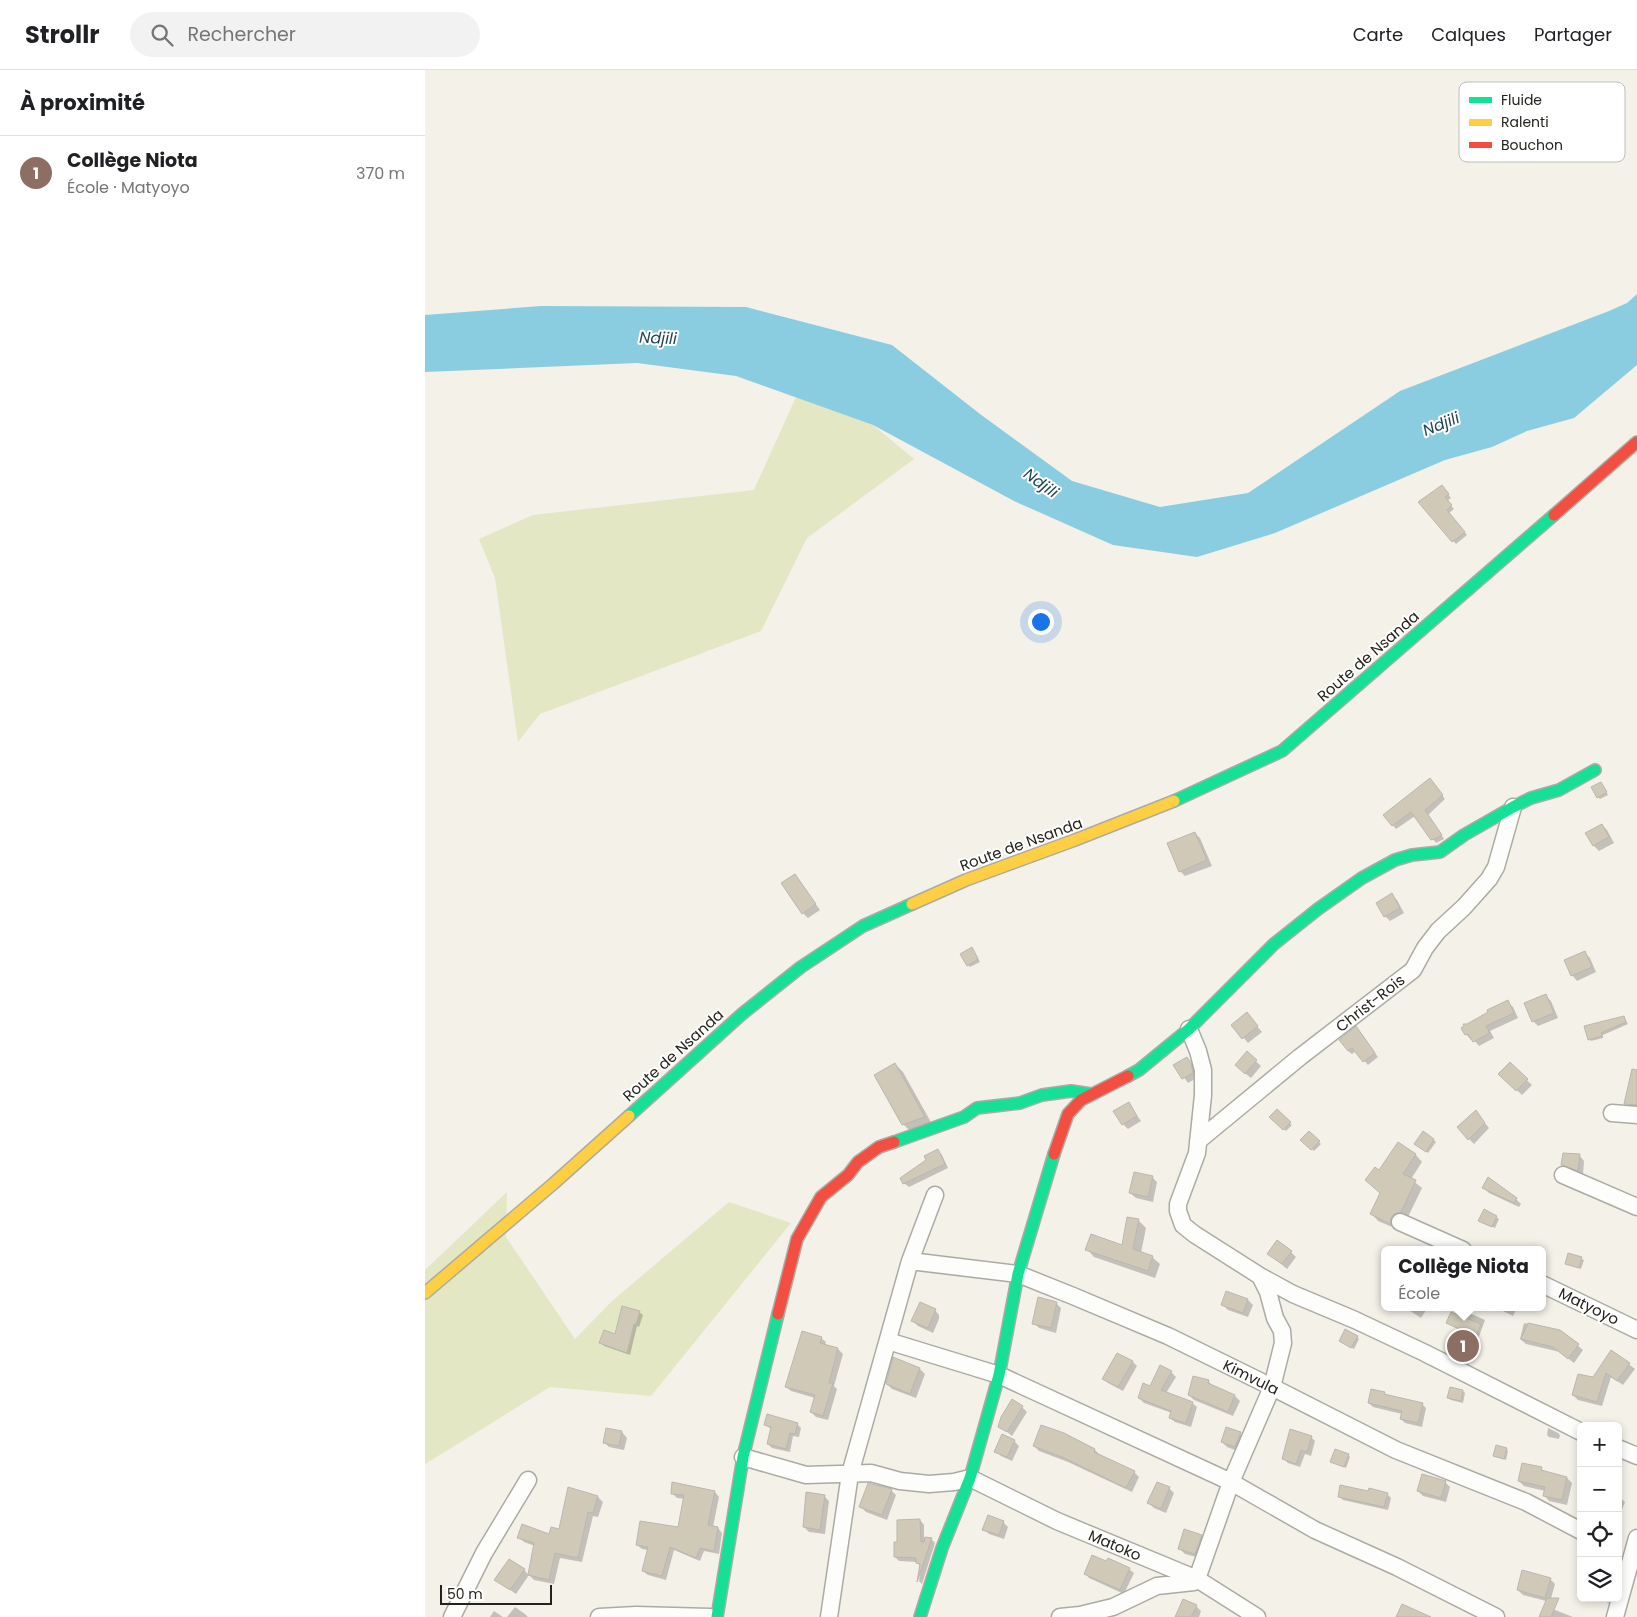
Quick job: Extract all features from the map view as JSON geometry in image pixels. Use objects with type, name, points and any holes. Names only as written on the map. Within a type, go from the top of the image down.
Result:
[{"type":"street","name":"Route de Nsanda","points":[[425,1292],[553,1184],[742,1014],[801,967],[863,926],[966,880],[1075,840],[1183,797],[1282,751],[1637,442]]},
{"type":"street","points":[[920,1617],[942,1548],[970,1478],[999,1375],[1018,1274],[1068,1114],[1081,1100],[1139,1070],[1189,1029],[1274,944],[1318,909],[1362,878],[1395,860],[1412,855],[1440,852],[1464,835],[1513,807],[1531,798],[1559,790],[1595,770]]},
{"type":"street","name":"Christ-Rois","points":[[1198,1141],[1299,1057],[1413,970],[1425,948],[1438,931],[1464,907],[1489,879],[1496,866],[1513,807]]},
{"type":"street","points":[[1189,1029],[1199,1051],[1203,1070],[1203,1095],[1197,1153],[1178,1204],[1178,1211],[1183,1225],[1193,1234],[1260,1276],[1293,1294],[1355,1320],[1425,1353],[1577,1430]]},
{"type":"street","points":[[717,1617],[743,1457],[797,1238],[821,1197],[848,1175],[858,1162],[879,1147],[964,1117],[977,1108],[1020,1103],[1041,1095],[1071,1091],[1091,1094]]},
{"type":"street","points":[[1612,1112],[1637,1115]]},
{"type":"street","points":[[1563,1174],[1637,1207]]},
{"type":"street","points":[[829,1617],[850,1474],[910,1261],[935,1196]]},
{"type":"street","points":[[1400,1222],[1454,1246]]},
{"type":"street","name":"Kimvula","points":[[910,1261],[1018,1274],[1167,1336],[1396,1450],[1526,1502],[1577,1529]]},
{"type":"street","points":[[1060,1617],[1080,1615],[1113,1607],[1157,1586],[1194,1582],[1197,1579],[1231,1482],[1272,1387],[1283,1343],[1283,1337],[1271,1307],[1268,1292],[1260,1276]]},
{"type":"street","name":"Matyoyo","points":[[1546,1286],[1637,1330]]},
{"type":"street","points":[[888,1341],[999,1375],[1231,1482],[1315,1530],[1397,1567],[1496,1617]]},
{"type":"street","points":[[1622,1450],[1637,1456]]},
{"type":"street","points":[[743,1457],[806,1475],[871,1473],[900,1481],[929,1484],[954,1482],[970,1478]]},
{"type":"street","name":"Matoko","points":[[970,1478],[1057,1521],[1197,1579],[1257,1617]]},
{"type":"street","points":[[452,1617],[484,1553],[528,1480]]},
{"type":"street","points":[[1615,1617],[1631,1548]]},
{"type":"street","points":[[599,1617],[636,1615],[710,1617]]},
{"type":"green space","points":[[796,397],[873,425],[914,459],[807,538],[761,631],[540,714],[518,742],[495,578],[479,539],[533,515],[754,490]]},
{"type":"green space","points":[[507,1192],[506,1237],[575,1339],[612,1301],[729,1202],[791,1223],[651,1396],[550,1387],[425,1464],[425,1270]]},
{"type":"water","name":"Ndjili","points":[[1637,294],[1637,365],[1574,418],[1527,431],[1492,447],[1445,460],[1275,533],[1197,557],[1113,545],[1014,501],[873,425],[736,376],[637,363],[425,372],[425,315],[541,306],[746,307],[892,345],[980,414],[1072,481],[1160,507],[1248,493],[1400,391],[1609,311],[1627,303]]},
{"type":"building","points":[[1442,485],[1449,494],[1445,497],[1452,505],[1447,510],[1465,532],[1452,542],[1418,502]]},
{"type":"building","points":[[1430,778],[1443,795],[1425,810],[1442,835],[1431,840],[1411,812],[1392,826],[1383,815]]},
{"type":"building","points":[[1601,782],[1607,792],[1597,798],[1591,787]]},
{"type":"building","points":[[1602,824],[1609,837],[1593,846],[1585,833]]},
{"type":"building","points":[[1195,832],[1207,860],[1179,872],[1167,843]]},
{"type":"building","points":[[795,874],[816,904],[802,914],[781,883]]},
{"type":"building","points":[[1392,893],[1400,908],[1384,917],[1376,903]]},
{"type":"building","points":[[972,947],[978,959],[967,966],[960,954]]},
{"type":"building","points":[[1585,951],[1592,967],[1571,976],[1564,960]]},
{"type":"building","points":[[1546,994],[1554,1013],[1532,1022],[1524,1003]]},
{"type":"building","points":[[1508,1000],[1514,1013],[1486,1026],[1490,1033],[1473,1042],[1468,1034],[1465,1035],[1461,1028],[1464,1026],[1463,1024],[1467,1024],[1488,1012],[1487,1010]]},
{"type":"building","points":[[1247,1012],[1258,1026],[1242,1039],[1231,1025]]},
{"type":"building","points":[[1624,1016],[1626,1022],[1601,1033],[1602,1036],[1588,1040],[1584,1026]]},
{"type":"building","points":[[1356,1026],[1375,1053],[1363,1062],[1352,1048],[1348,1051],[1339,1040]]},
{"type":"building","points":[[1247,1051],[1257,1060],[1245,1074],[1235,1065]]},
{"type":"building","points":[[1187,1057],[1191,1063],[1193,1073],[1182,1079],[1173,1065]]},
{"type":"building","points":[[1510,1062],[1528,1079],[1516,1091],[1498,1074]]},
{"type":"building","points":[[895,1063],[925,1117],[902,1125],[874,1075]]},
{"type":"building","points":[[1632,1069],[1637,1070],[1637,1105],[1624,1104]]},
{"type":"building","points":[[1129,1102],[1137,1116],[1122,1125],[1113,1111]]},
{"type":"building","points":[[1277,1109],[1291,1122],[1283,1130],[1269,1117]]},
{"type":"building","points":[[1476,1110],[1485,1123],[1468,1140],[1457,1127]]},
{"type":"building","points":[[1309,1131],[1320,1141],[1311,1150],[1300,1140]]},
{"type":"building","points":[[1423,1131],[1434,1139],[1426,1152],[1414,1144]]},
{"type":"building","points":[[1398,1142],[1416,1154],[1403,1174],[1416,1180],[1401,1212],[1394,1214],[1390,1224],[1370,1214],[1380,1193],[1365,1180],[1375,1167],[1379,1170]]},
{"type":"building","points":[[938,1149],[945,1164],[903,1184],[900,1178],[926,1160],[924,1156]]},
{"type":"building","points":[[1563,1153],[1580,1154],[1578,1171],[1561,1165]]},
{"type":"building","points":[[1134,1172],[1153,1176],[1148,1197],[1129,1193]]},
{"type":"building","points":[[1488,1177],[1517,1198],[1514,1203],[1482,1188]]},
{"type":"building","points":[[1484,1209],[1497,1216],[1492,1227],[1478,1221]]},
{"type":"building","points":[[1127,1217],[1139,1219],[1133,1249],[1153,1256],[1148,1271],[1085,1250],[1091,1234],[1122,1245]]},
{"type":"building","points":[[1277,1240],[1292,1251],[1282,1264],[1267,1254]]},
{"type":"building","points":[[1568,1253],[1582,1257],[1579,1268],[1565,1264]]},
{"type":"building","points":[[1226,1291],[1248,1299],[1243,1313],[1221,1305]]},
{"type":"building","points":[[1038,1297],[1057,1302],[1051,1328],[1032,1324]]},
{"type":"building","points":[[920,1302],[936,1309],[928,1328],[911,1321]]},
{"type":"building","points":[[622,1306],[640,1311],[636,1324],[634,1324],[627,1353],[599,1343],[604,1330],[615,1334]]},
{"type":"building","points":[[1451,1312],[1481,1324],[1466,1363],[1450,1354],[1453,1344],[1457,1340],[1455,1339],[1459,1329],[1446,1323]]},
{"type":"building","points":[[1528,1323],[1560,1330],[1579,1344],[1568,1359],[1553,1347],[1521,1339]]},
{"type":"building","points":[[1345,1329],[1358,1336],[1351,1348],[1339,1341]]},
{"type":"building","points":[[802,1331],[822,1337],[820,1343],[838,1348],[829,1383],[833,1383],[823,1416],[810,1412],[815,1395],[785,1387]]},
{"type":"building","points":[[1611,1350],[1630,1363],[1617,1381],[1606,1373],[1597,1402],[1572,1395],[1578,1374],[1593,1377]]},
{"type":"building","points":[[1117,1353],[1133,1361],[1118,1387],[1102,1379]]},
{"type":"building","points":[[893,1357],[920,1368],[910,1394],[886,1384]]},
{"type":"building","points":[[1160,1365],[1172,1371],[1161,1390],[1193,1402],[1186,1423],[1169,1418],[1171,1411],[1138,1398],[1143,1383],[1150,1386]]},
{"type":"building","points":[[1193,1376],[1209,1380],[1208,1383],[1235,1395],[1228,1412],[1188,1395]]},
{"type":"building","points":[[1450,1387],[1463,1390],[1461,1401],[1447,1398]]},
{"type":"building","points":[[1371,1389],[1423,1403],[1418,1423],[1400,1419],[1402,1411],[1368,1403]]},
{"type":"building","points":[[1012,1399],[1023,1406],[1007,1432],[998,1427],[1001,1417]]},
{"type":"building","points":[[767,1414],[798,1423],[795,1434],[790,1433],[786,1449],[767,1444],[771,1427],[764,1425]]},
{"type":"building","points":[[1041,1425],[1064,1433],[1095,1449],[1094,1452],[1135,1471],[1126,1488],[1062,1457],[1033,1446]]},
{"type":"building","points":[[1226,1427],[1241,1432],[1235,1447],[1221,1442]]},
{"type":"building","points":[[606,1428],[622,1431],[619,1446],[603,1443]]},
{"type":"building","points":[[1290,1429],[1312,1436],[1307,1452],[1301,1450],[1296,1464],[1282,1459]]},
{"type":"building","points":[[1002,1434],[1015,1440],[1007,1457],[994,1452]]},
{"type":"building","points":[[1496,1445],[1507,1448],[1504,1459],[1493,1456]]},
{"type":"building","points":[[1335,1449],[1349,1454],[1344,1467],[1330,1462]]},
{"type":"building","points":[[1522,1463],[1542,1467],[1541,1470],[1567,1477],[1562,1500],[1543,1496],[1545,1487],[1518,1481]]},
{"type":"building","points":[[1422,1474],[1446,1481],[1441,1498],[1417,1491]]},
{"type":"building","points":[[672,1482],[715,1491],[708,1525],[718,1527],[714,1551],[700,1548],[696,1558],[670,1547],[662,1576],[642,1571],[648,1547],[636,1545],[640,1521],[678,1527],[684,1495],[671,1494]]},
{"type":"building","points":[[1157,1482],[1170,1487],[1161,1509],[1147,1503]]},
{"type":"building","points":[[868,1483],[892,1489],[882,1515],[859,1507]]},
{"type":"building","points":[[1340,1485],[1368,1491],[1369,1488],[1388,1493],[1384,1507],[1338,1497]]},
{"type":"building","points":[[568,1487],[598,1496],[593,1513],[588,1512],[578,1558],[555,1553],[549,1580],[528,1575],[534,1543],[517,1538],[522,1524],[549,1534],[551,1527],[559,1529]]},
{"type":"building","points":[[806,1492],[825,1495],[820,1530],[803,1527]]},
{"type":"building","points":[[988,1515],[1004,1521],[999,1535],[982,1530]]},
{"type":"building","points":[[920,1519],[921,1542],[924,1542],[925,1537],[932,1538],[917,1582],[920,1564],[916,1563],[916,1558],[894,1557],[894,1542],[897,1542],[897,1520]]},
{"type":"building","points":[[1184,1529],[1202,1535],[1195,1554],[1178,1549]]},
{"type":"building","points":[[1092,1555],[1106,1561],[1108,1558],[1130,1568],[1120,1590],[1084,1574]]},
{"type":"building","points":[[509,1559],[525,1569],[510,1590],[494,1580]]},
{"type":"building","points":[[1522,1570],[1551,1578],[1545,1598],[1517,1590]]},
{"type":"building","points":[[1547,1598],[1559,1598],[1551,1617],[1539,1617]]},
{"type":"building","points":[[1183,1599],[1197,1605],[1191,1617],[1175,1617]]},
{"type":"building","points":[[1402,1604],[1431,1617],[1396,1617]]},
{"type":"traffic: fast","points":[[1174,801],[1282,751],[1554,515]]},
{"type":"traffic: fast","points":[[1128,1076],[1139,1070],[1189,1029],[1274,944],[1318,909],[1362,878],[1395,860],[1412,855],[1440,852],[1464,835],[1513,807],[1531,798],[1559,790],[1595,770]]},
{"type":"traffic: fast","points":[[629,1116],[742,1014],[801,967],[863,926],[912,904]]},
{"type":"traffic: fast","points":[[894,1142],[964,1117],[977,1108],[1020,1103],[1042,1095],[1071,1091],[1091,1094]]},
{"type":"traffic: fast","points":[[920,1617],[942,1548],[970,1478],[999,1375],[1018,1274],[1054,1154]]},
{"type":"traffic: fast","points":[[717,1617],[743,1457],[778,1314]]},
{"type":"traffic: slow","points":[[912,904],[966,880],[1174,801]]},
{"type":"traffic: slow","points":[[425,1293],[553,1184],[629,1116]]},
{"type":"traffic: jam","points":[[1554,515],[1637,442]]},
{"type":"traffic: jam","points":[[1054,1154],[1068,1114],[1081,1100],[1128,1076]]},
{"type":"traffic: jam","points":[[778,1314],[797,1239],[821,1197],[848,1175],[858,1162],[879,1147],[894,1142]]},
{"type":"place","name":"Collège Niota","points":[[1463,1346]]}]
